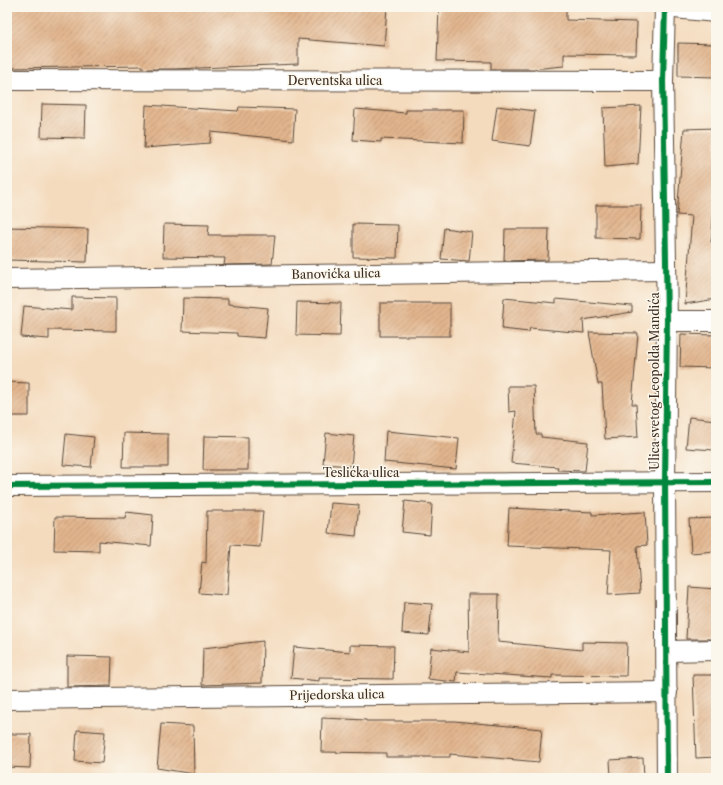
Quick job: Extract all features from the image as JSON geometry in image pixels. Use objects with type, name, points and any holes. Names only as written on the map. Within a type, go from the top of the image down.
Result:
[{"type":"street","points":[[665,7],[716,12]]},
{"type":"street","name":"Ulica svetog Leopolda Mandića","points":[[665,7],[663,81],[667,321],[665,482],[667,778]]},
{"type":"street","name":"Derventska ulica","points":[[7,80],[663,81]]},
{"type":"street","name":"Banovićka ulica","points":[[7,279],[666,270]]},
{"type":"street","points":[[667,321],[716,321]]},
{"type":"street","name":"Teslićka ulica","points":[[7,486],[716,482]]},
{"type":"street","points":[[667,651],[716,650]]},
{"type":"street","name":"Prijedorska ulica","points":[[7,699],[667,692]]},
{"type":"building","points":[[7,7],[387,7],[384,46],[298,39],[298,64],[143,69],[143,66],[7,68]]},
{"type":"building","points":[[439,7],[566,7],[566,20],[637,22],[636,55],[564,54],[564,66],[533,69],[491,69],[491,62],[437,61]]},
{"type":"building","points":[[678,43],[716,44],[716,77],[678,76]]},
{"type":"building","points":[[42,104],[86,105],[85,138],[41,137]]},
{"type":"building","points":[[146,105],[238,111],[239,107],[295,109],[293,140],[211,132],[210,143],[144,148]]},
{"type":"building","points":[[497,106],[535,111],[530,146],[492,141]]},
{"type":"building","points":[[641,106],[638,164],[605,167],[603,108]]},
{"type":"building","points":[[355,109],[406,113],[406,110],[464,110],[463,143],[381,139],[381,142],[353,140]]},
{"type":"building","points":[[716,128],[716,189],[711,242],[716,243],[716,299],[685,304],[692,216],[677,215],[684,129]]},
{"type":"building","points":[[596,205],[641,205],[640,239],[596,238]]},
{"type":"building","points":[[164,224],[209,225],[208,235],[275,235],[272,264],[224,265],[225,258],[163,257]]},
{"type":"building","points":[[353,224],[398,225],[397,258],[353,257]]},
{"type":"building","points":[[7,227],[88,229],[87,262],[7,260]]},
{"type":"building","points":[[444,228],[472,232],[469,261],[441,259]]},
{"type":"building","points":[[505,229],[549,229],[548,260],[504,261]]},
{"type":"building","points":[[72,297],[116,298],[116,331],[49,330],[49,339],[21,337],[24,306],[72,310]]},
{"type":"building","points":[[183,298],[228,299],[228,304],[268,308],[265,338],[237,336],[237,333],[182,331]]},
{"type":"building","points":[[504,298],[556,303],[556,299],[632,306],[632,312],[583,320],[584,333],[530,328],[529,332],[502,329]]},
{"type":"building","points":[[297,302],[341,303],[340,336],[296,335]]},
{"type":"building","points":[[380,303],[450,303],[450,336],[380,336]]},
{"type":"building","points":[[589,332],[638,333],[632,404],[636,404],[638,437],[605,439],[602,384],[598,384]]},
{"type":"building","points":[[681,334],[716,335],[716,368],[680,367]]},
{"type":"building","points":[[7,382],[29,383],[29,416],[7,416]]},
{"type":"building","points":[[508,386],[534,386],[536,434],[541,434],[541,437],[588,442],[585,471],[557,470],[558,467],[511,463],[516,411],[509,412]]},
{"type":"building","points":[[689,417],[716,420],[714,450],[686,448]]},
{"type":"building","points":[[386,431],[459,438],[456,469],[384,462]]},
{"type":"building","points":[[124,433],[168,434],[168,467],[123,467]]},
{"type":"building","points":[[326,433],[354,436],[351,466],[323,464]]},
{"type":"building","points":[[66,434],[94,437],[91,467],[63,465]]},
{"type":"building","points":[[204,436],[248,437],[248,470],[203,470]]},
{"type":"building","points":[[405,501],[432,504],[430,535],[402,532]]},
{"type":"building","points":[[331,503],[359,505],[356,536],[328,533]]},
{"type":"building","points":[[509,508],[592,512],[592,515],[645,512],[647,545],[637,546],[640,593],[608,595],[611,550],[507,546]]},
{"type":"building","points":[[207,511],[263,511],[260,547],[231,545],[227,595],[199,593],[202,562],[206,563]]},
{"type":"building","points":[[126,512],[153,515],[151,546],[99,541],[99,551],[54,550],[55,517],[125,518]]},
{"type":"building","points":[[716,518],[716,551],[691,553],[689,519]]},
{"type":"building","points":[[689,587],[716,589],[716,639],[686,639]]},
{"type":"building","points":[[468,594],[499,594],[498,642],[582,650],[582,642],[627,643],[626,676],[552,675],[552,678],[457,672],[456,682],[428,679],[431,648],[469,652]]},
{"type":"building","points":[[404,602],[432,604],[429,635],[402,633]]},
{"type":"building","points":[[263,641],[262,683],[202,685],[203,648]]},
{"type":"building","points":[[350,645],[394,646],[393,679],[319,678],[319,681],[291,678],[294,647],[350,652]]},
{"type":"building","points":[[67,656],[112,657],[111,686],[67,687]]},
{"type":"building","points":[[693,675],[716,675],[716,757],[696,758]]},
{"type":"building","points":[[322,718],[366,721],[454,721],[542,729],[539,762],[450,754],[450,757],[386,757],[386,753],[321,752]]},
{"type":"building","points":[[161,724],[193,726],[194,774],[157,768]]},
{"type":"building","points":[[77,730],[105,732],[102,763],[75,761]]},
{"type":"building","points":[[7,734],[31,734],[30,768],[7,767]]},
{"type":"building","points":[[643,758],[644,778],[611,778],[610,760]]},
{"type":"cycle path","points":[[665,7],[663,81],[667,321],[665,482],[667,778]]},
{"type":"cycle path","points":[[7,486],[716,482]]}]
